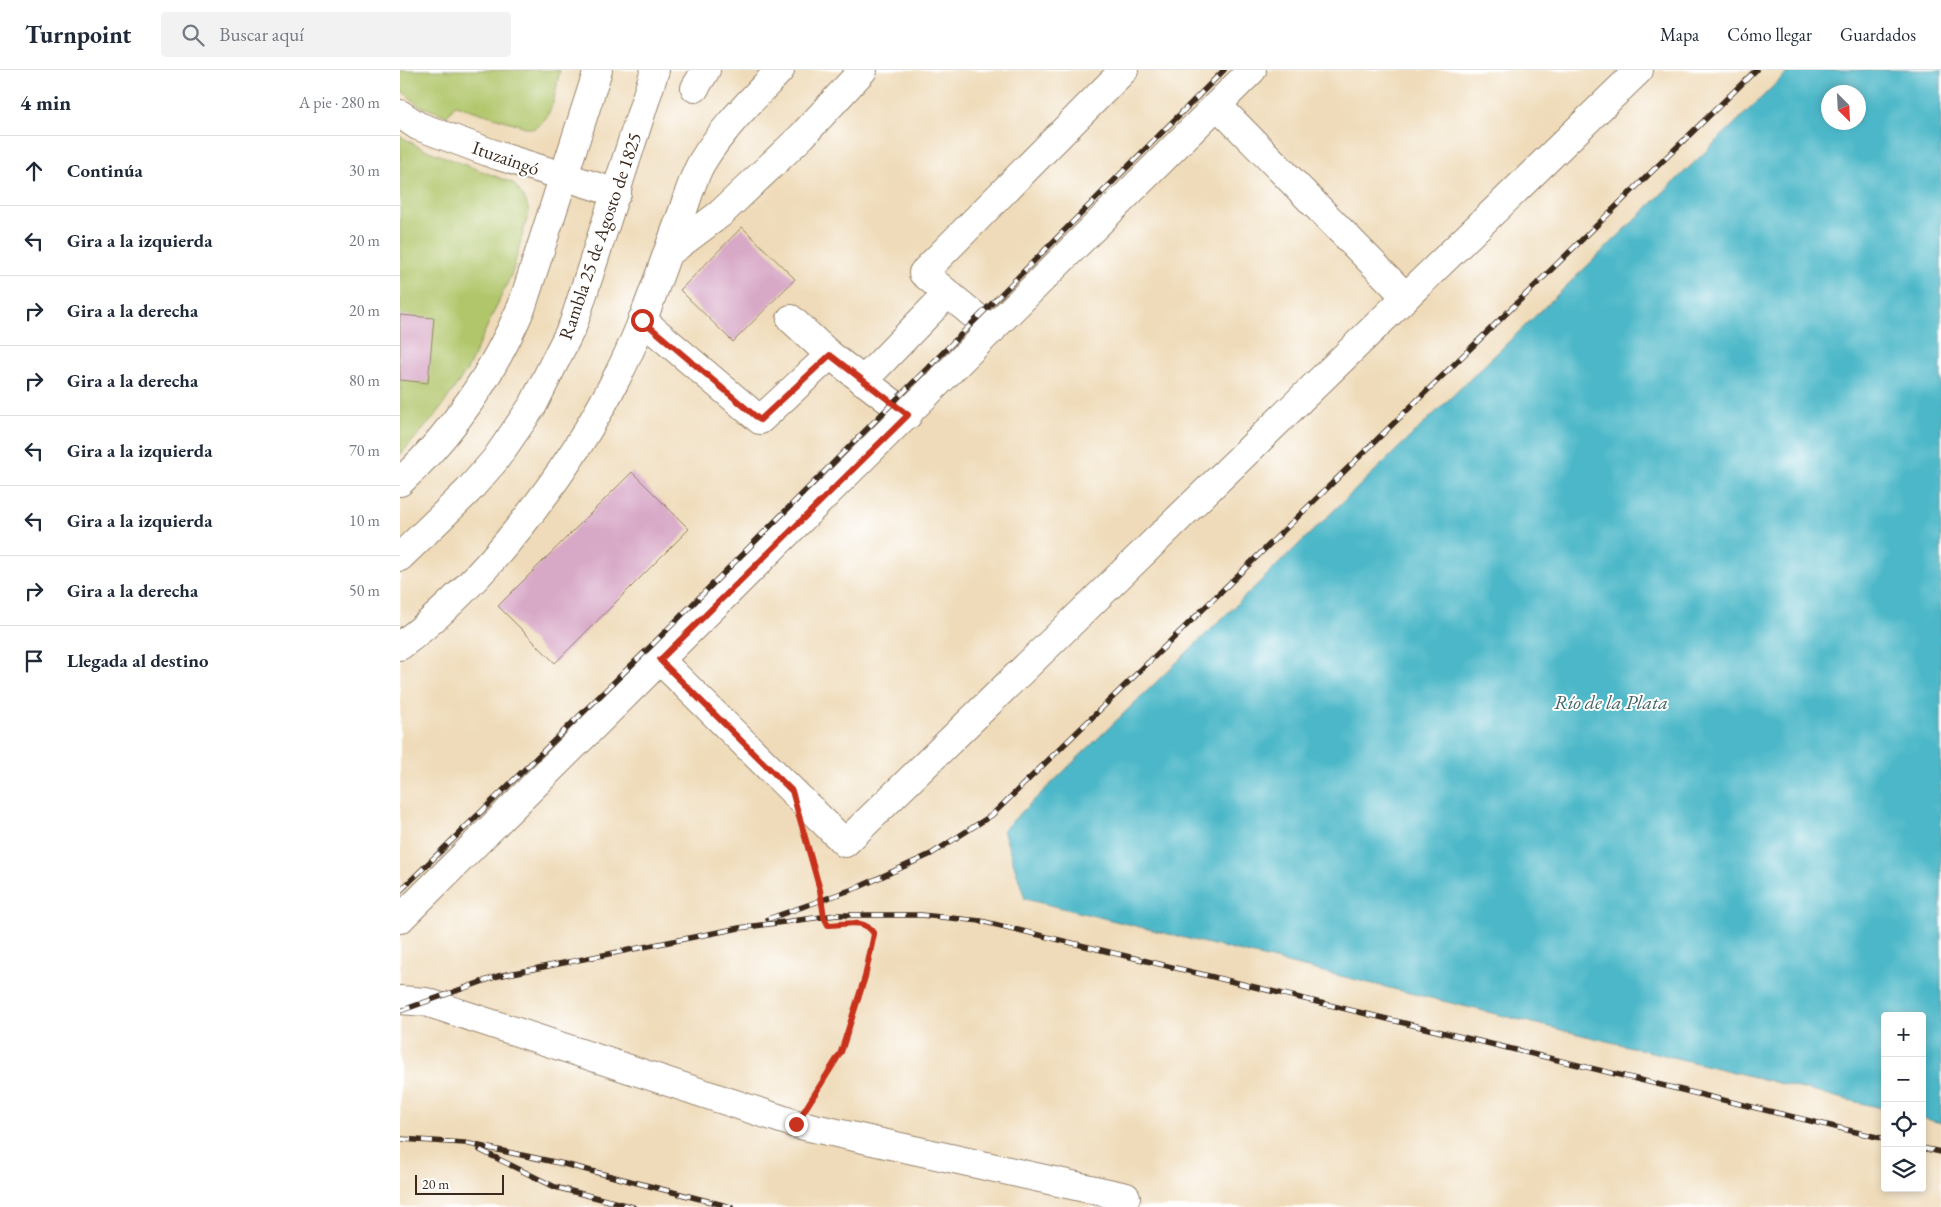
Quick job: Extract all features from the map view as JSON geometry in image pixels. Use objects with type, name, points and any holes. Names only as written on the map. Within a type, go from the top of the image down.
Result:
[{"type":"main road","points":[[400,482],[414,469],[459,416],[508,340],[522,306],[598,70]]},
{"type":"main road","name":"Rambla 25 de Agosto de 1825","points":[[400,556],[468,491],[495,460],[533,405],[574,325],[655,70]]},
{"type":"main road","points":[[400,646],[423,629],[475,580],[528,515],[581,440],[617,376],[642,320],[701,164],[720,135],[780,70]]},
{"type":"main road","points":[[667,254],[720,214],[782,156],[863,70]]},
{"type":"main road","points":[[992,330],[923,273],[1124,70]]},
{"type":"main road","points":[[400,918],[908,415],[1252,70]]},
{"type":"main road","points":[[660,660],[845,843],[1639,70]]},
{"type":"main road","points":[[1217,105],[1406,297]]},
{"type":"main road","name":"Ituzaingó","points":[[400,114],[418,126],[564,178],[617,193]]},
{"type":"main road","points":[[863,380],[947,294]]},
{"type":"main road","points":[[791,319],[830,355],[908,415]]},
{"type":"main road","points":[[642,320],[760,420],[830,355]]},
{"type":"main road","points":[[400,1000],[426,1002],[796,1124],[1126,1197]]},
{"type":"path","points":[[796,1124],[841,1052],[865,977],[874,934],[870,927],[862,923],[828,925],[824,917],[820,890],[808,845]]},
{"type":"green space","points":[[400,70],[560,70],[555,96],[549,112],[539,125],[532,129],[455,105],[447,116],[418,105],[400,89]]},
{"type":"green space","points":[[400,136],[421,148],[513,183],[525,199],[529,211],[512,273],[467,370],[436,415],[400,455]]},
{"type":"water","name":"Río de la Plata","points":[[1790,70],[1941,70],[1941,1123],[1926,1119],[1926,1012],[1881,1012],[1881,1108],[1025,899],[1003,830]]},
{"type":"building","points":[[742,227],[795,279],[733,342],[680,290]]},
{"type":"building","points":[[400,315],[434,318],[428,383],[400,380]]},
{"type":"building","points":[[632,472],[689,529],[555,663],[498,606]]},
{"type":"railway","points":[[400,891],[650,647],[1224,70]]},
{"type":"railway","points":[[768,919],[859,887],[931,854],[992,815],[1756,70]]},
{"type":"railway","points":[[400,1011],[498,976],[739,928],[837,915],[921,915],[981,921],[1881,1138]]},
{"type":"railway","points":[[400,1139],[465,1143],[564,1164],[731,1207]]},
{"type":"railway","points":[[1926,1149],[1941,1152]]},
{"type":"railway","points":[[480,1150],[555,1187],[633,1207]]},
{"type":"route","points":[[642,320],[760,420],[830,355],[908,415],[660,660],[792,791],[820,890],[824,917],[828,925],[862,923],[870,927],[874,934],[865,977],[841,1052],[822,1086],[796,1124]]}]
